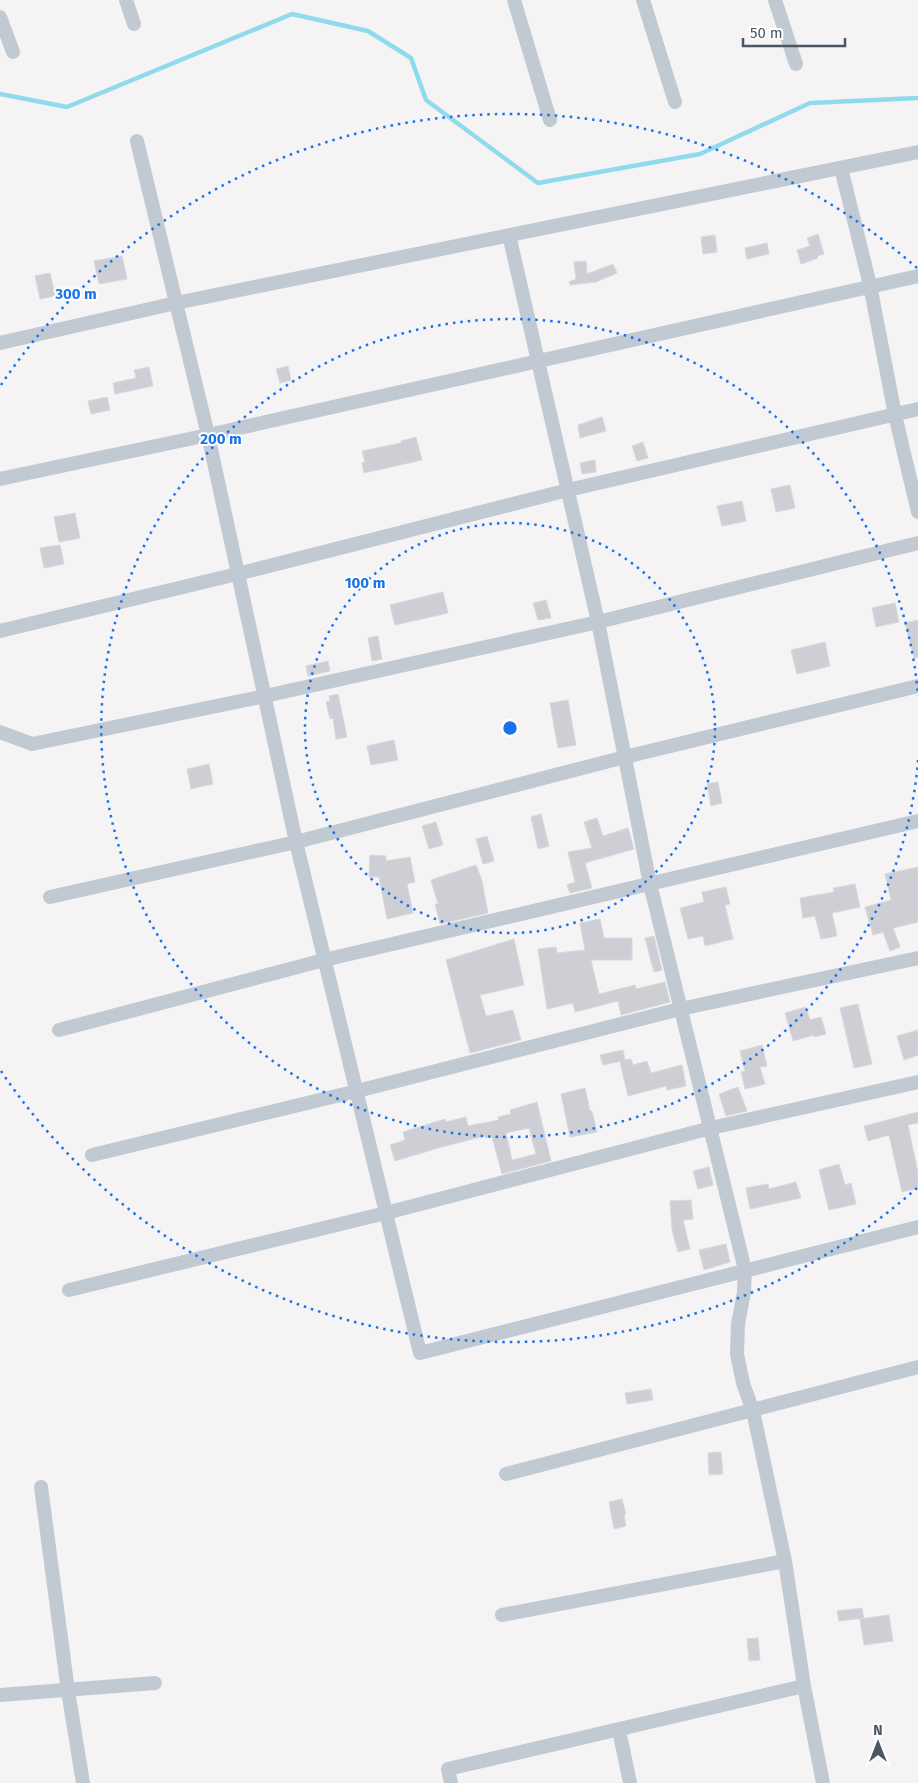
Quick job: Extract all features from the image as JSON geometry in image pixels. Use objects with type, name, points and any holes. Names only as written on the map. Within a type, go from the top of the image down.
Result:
[{"type":"street","points":[[126,0],[134,24]]},
{"type":"street","points":[[514,0],[550,120]]},
{"type":"street","points":[[643,0],[675,102]]},
{"type":"street","points":[[776,0],[796,64]]},
{"type":"street","points":[[0,17],[13,52]]},
{"type":"street","points":[[137,141],[208,435],[296,842],[420,1353],[918,1227]]},
{"type":"street","points":[[0,343],[176,303],[918,152]]},
{"type":"street","points":[[841,168],[870,285],[895,415],[918,512]]},
{"type":"street","points":[[509,235],[598,622],[650,884],[745,1270],[744,1292],[738,1324],[737,1354],[743,1383],[752,1411],[785,1561],[804,1686],[823,1783]]},
{"type":"street","points":[[0,479],[208,435],[870,285],[918,276]]},
{"type":"street","points":[[0,631],[237,574],[568,490],[918,409]]},
{"type":"street","points":[[0,732],[32,744],[265,696],[598,622],[918,543]]},
{"type":"street","points":[[50,897],[296,842],[625,757],[918,686]]},
{"type":"street","points":[[59,1030],[324,960],[918,822]]},
{"type":"street","points":[[92,1155],[357,1091],[680,1009],[918,958]]},
{"type":"street","points":[[68,1290],[386,1213],[711,1128],[918,1082]]},
{"type":"street","points":[[506,1474],[918,1367]]},
{"type":"street","points":[[41,1488],[68,1691],[84,1783]]},
{"type":"street","points":[[502,1615],[785,1561]]},
{"type":"street","points":[[0,1695],[154,1683]]},
{"type":"street","points":[[450,1783],[448,1769],[804,1686]]},
{"type":"street","points":[[619,1730],[630,1783]]},
{"type":"building","points":[[818,234],[824,254],[801,264],[797,250],[810,246],[807,238]]},
{"type":"building","points":[[715,235],[717,252],[703,254],[701,237]]},
{"type":"building","points":[[767,243],[769,254],[747,259],[745,248]]},
{"type":"building","points":[[122,256],[127,279],[99,284],[94,261]]},
{"type":"building","points":[[586,261],[587,274],[613,264],[617,273],[596,282],[570,285],[569,282],[576,279],[574,262]]},
{"type":"building","points":[[50,273],[55,296],[40,299],[35,276]]},
{"type":"building","points":[[288,366],[291,380],[280,383],[276,369]]},
{"type":"building","points":[[149,367],[153,386],[115,394],[113,383],[136,378],[134,370]]},
{"type":"building","points":[[107,397],[110,410],[91,414],[88,401]]},
{"type":"building","points":[[602,417],[606,431],[580,438],[578,425]]},
{"type":"building","points":[[416,437],[422,460],[364,473],[362,463],[365,462],[362,451],[401,443],[401,441]]},
{"type":"building","points":[[643,442],[648,458],[637,461],[632,446]]},
{"type":"building","points":[[595,460],[596,472],[582,474],[580,463]]},
{"type":"building","points":[[790,485],[795,508],[776,512],[771,489]]},
{"type":"building","points":[[742,501],[746,521],[722,526],[717,506]]},
{"type":"building","points":[[75,513],[80,538],[59,542],[54,517]]},
{"type":"building","points":[[60,545],[64,564],[44,568],[40,548]]},
{"type":"building","points":[[443,592],[448,613],[395,625],[390,605]]},
{"type":"building","points":[[546,600],[551,618],[538,620],[533,603]]},
{"type":"building","points":[[895,603],[899,622],[876,627],[872,608]]},
{"type":"building","points":[[918,620],[918,657],[914,658],[905,623]]},
{"type":"building","points":[[378,636],[382,659],[372,661],[368,638]]},
{"type":"building","points":[[825,642],[830,666],[797,674],[791,650]]},
{"type":"building","points":[[328,661],[330,671],[308,676],[306,666]]},
{"type":"building","points":[[338,694],[347,737],[336,739],[333,718],[330,719],[326,702],[330,701],[329,696]]},
{"type":"building","points":[[568,700],[576,745],[558,748],[550,703]]},
{"type":"building","points":[[394,740],[398,760],[371,765],[367,746]]},
{"type":"building","points":[[209,764],[213,784],[191,789],[187,769]]},
{"type":"building","points":[[718,782],[722,803],[711,806],[707,784]]},
{"type":"building","points":[[541,814],[549,846],[538,849],[531,817]]},
{"type":"building","points":[[597,818],[603,836],[628,828],[634,849],[585,863],[592,888],[570,893],[567,885],[575,882],[568,852],[592,848],[584,822]]},
{"type":"building","points":[[436,822],[443,845],[429,849],[422,826]]},
{"type":"building","points":[[487,836],[494,861],[483,864],[476,839]]},
{"type":"building","points":[[370,855],[386,856],[386,861],[410,857],[415,882],[407,884],[413,913],[387,919],[379,877],[369,877]]},
{"type":"building","points":[[476,865],[482,881],[488,913],[440,924],[435,904],[438,904],[431,880]]},
{"type":"building","points":[[918,867],[918,922],[893,928],[900,947],[890,951],[883,932],[873,935],[865,907],[891,900],[885,874]]},
{"type":"building","points":[[855,884],[860,907],[832,913],[837,936],[821,939],[815,916],[803,918],[800,898],[834,892],[833,888]]},
{"type":"building","points":[[726,887],[730,904],[725,905],[733,939],[705,946],[703,936],[688,939],[680,908],[704,902],[702,892]]},
{"type":"building","points":[[600,919],[604,938],[632,938],[632,960],[591,960],[599,994],[635,985],[636,989],[665,982],[670,1002],[621,1015],[618,1001],[575,1012],[573,1003],[547,1009],[538,949],[556,947],[557,953],[585,950],[580,923]]},
{"type":"building","points":[[654,936],[662,970],[654,972],[645,938]]},
{"type":"building","points":[[514,939],[524,985],[480,995],[486,1016],[513,1010],[521,1040],[470,1053],[446,960]]},
{"type":"building","points":[[858,1004],[872,1064],[854,1068],[840,1008]]},
{"type":"building","points":[[806,1007],[810,1020],[821,1017],[826,1034],[814,1037],[814,1035],[793,1041],[785,1013]]},
{"type":"building","points":[[918,1030],[918,1055],[904,1060],[897,1036]]},
{"type":"building","points":[[762,1045],[767,1066],[760,1067],[765,1084],[745,1089],[741,1072],[745,1071],[740,1051]]},
{"type":"building","points":[[623,1050],[625,1060],[631,1059],[633,1065],[647,1061],[651,1073],[682,1065],[686,1086],[667,1090],[666,1086],[628,1096],[620,1062],[622,1061],[603,1065],[600,1055]]},
{"type":"building","points":[[738,1087],[747,1111],[726,1116],[719,1094]]},
{"type":"building","points":[[585,1088],[597,1132],[570,1137],[561,1094]]},
{"type":"building","points":[[537,1102],[551,1161],[502,1174],[492,1137],[485,1138],[485,1136],[395,1161],[390,1145],[405,1140],[403,1132],[445,1119],[446,1122],[466,1117],[468,1126],[499,1120],[498,1117],[511,1114],[510,1110]],"holes":[[[529,1128],[536,1154],[512,1160],[506,1133]]]},
{"type":"building","points":[[918,1112],[918,1123],[908,1125],[918,1173],[918,1188],[902,1192],[889,1135],[868,1141],[864,1126]]},
{"type":"building","points":[[839,1164],[845,1185],[851,1183],[856,1204],[829,1210],[819,1170]]},
{"type":"building","points":[[709,1167],[713,1185],[698,1189],[693,1171]]},
{"type":"building","points":[[796,1182],[801,1198],[750,1209],[746,1188],[768,1184],[769,1189]]},
{"type":"building","points":[[691,1200],[693,1219],[683,1220],[690,1249],[678,1252],[672,1230],[670,1201]]},
{"type":"building","points":[[726,1244],[730,1262],[704,1270],[699,1250]]},
{"type":"building","points":[[651,1389],[653,1400],[627,1404],[625,1393]]},
{"type":"building","points":[[721,1452],[723,1474],[709,1475],[708,1453]]},
{"type":"building","points":[[622,1499],[626,1514],[624,1515],[626,1526],[614,1529],[609,1502]]},
{"type":"building","points":[[862,1608],[864,1618],[839,1621],[837,1611]]},
{"type":"building","points":[[889,1615],[893,1641],[864,1645],[860,1619]]},
{"type":"building","points":[[758,1638],[760,1660],[749,1661],[747,1639]]},
{"type":"waterway","points":[[0,94],[67,107],[292,14],[368,31],[411,58],[426,100],[538,183],[700,154],[810,103],[918,98]]}]
